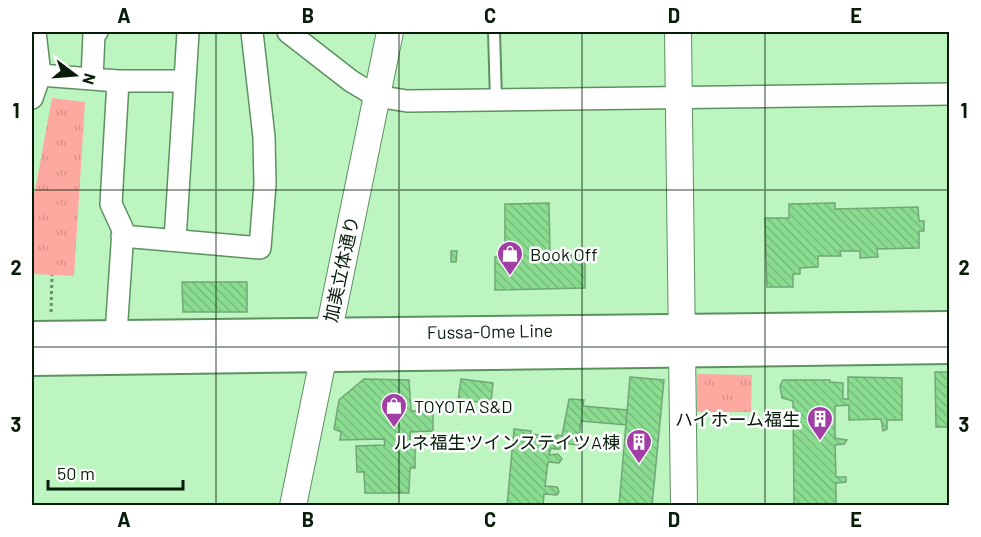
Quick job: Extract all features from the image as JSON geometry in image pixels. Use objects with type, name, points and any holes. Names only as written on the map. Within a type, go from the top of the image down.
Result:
[{"type":"main road","name":"Fussa-Ome Line","points":[[682,341],[950,326]]},
{"type":"main road","name":"Fussa-Ome Line","points":[[36,346],[116,334],[325,345]]},
{"type":"main road","name":"Fussa-Ome Line","points":[[36,346],[682,341],[950,349]]},
{"type":"street","points":[[34,32],[34,90],[92,79],[185,81]]},
{"type":"street","points":[[92,79],[94,34],[97,32]]},
{"type":"street","points":[[175,240],[188,32]]},
{"type":"street","points":[[122,236],[260,248],[265,184],[264,137],[252,32]]},
{"type":"street","points":[[288,32],[351,81],[376,96],[406,101],[950,94]]},
{"type":"street","name":"加美立体通り","points":[[292,506],[390,32]]},
{"type":"street","points":[[678,32],[684,506]]},
{"type":"street","points":[[116,334],[123,230],[111,204],[118,81]]},
{"type":"street","points":[[32,366],[36,346]]},
{"type":"lane","points":[[494,32],[496,100]]},
{"type":"path","points":[[36,346],[52,275]]},
{"type":"green space","points":[[52,98],[85,102],[74,276],[32,274],[32,207]]},
{"type":"green space","points":[[697,374],[752,375],[751,412],[697,412]]},
{"type":"building","points":[[549,203],[550,255],[585,255],[585,288],[495,290],[495,257],[505,257],[505,204]]},
{"type":"building","points":[[835,203],[835,209],[918,207],[919,221],[924,221],[924,231],[919,231],[919,248],[877,249],[878,257],[860,258],[860,251],[840,251],[841,256],[818,256],[818,267],[800,268],[800,274],[793,274],[793,287],[767,287],[765,218],[789,218],[789,204]]},
{"type":"building","points":[[451,251],[457,251],[456,262],[451,262]]},
{"type":"building","points":[[182,282],[247,282],[247,312],[183,312]]},
{"type":"building","points":[[935,372],[950,372],[950,427],[936,427]]},
{"type":"building","name":"ルネ福生ツインステイツA棟","points":[[630,377],[664,380],[652,506],[619,506]]},
{"type":"building","name":"ハイホーム福生","points":[[848,377],[902,378],[902,420],[887,420],[887,429],[883,431],[881,419],[849,420],[849,405],[835,406],[835,438],[847,440],[844,444],[835,445],[836,477],[846,477],[846,482],[836,483],[836,506],[794,506],[793,401],[782,398],[780,386],[783,380],[830,380],[830,382],[843,383],[843,399],[848,399]]},
{"type":"building","points":[[364,379],[409,380],[411,411],[433,410],[433,431],[410,432],[410,445],[415,445],[415,468],[410,468],[409,493],[365,493],[364,472],[357,472],[356,446],[385,445],[384,439],[340,440],[341,432],[334,429],[339,400]]},
{"type":"building","points":[[461,379],[493,383],[491,403],[458,400]]},
{"type":"building","points":[[569,399],[584,400],[583,406],[627,410],[626,425],[581,421],[578,445],[561,443],[560,449],[555,449],[557,435],[562,436]]},
{"type":"building","points":[[514,429],[531,431],[530,434],[557,437],[555,449],[551,448],[549,455],[558,454],[562,459],[559,463],[548,462],[545,486],[557,487],[559,492],[557,495],[544,494],[543,506],[507,506]]},
{"type":"place","name":"Book Off","points":[[510,277]]},
{"type":"place","name":"TOYOTA S&D","points":[[394,429]]},
{"type":"place","name":"ハイホーム福生","points":[[820,442]]},
{"type":"place","name":"ルネ福生ツインステイツA棟","points":[[639,465]]}]
